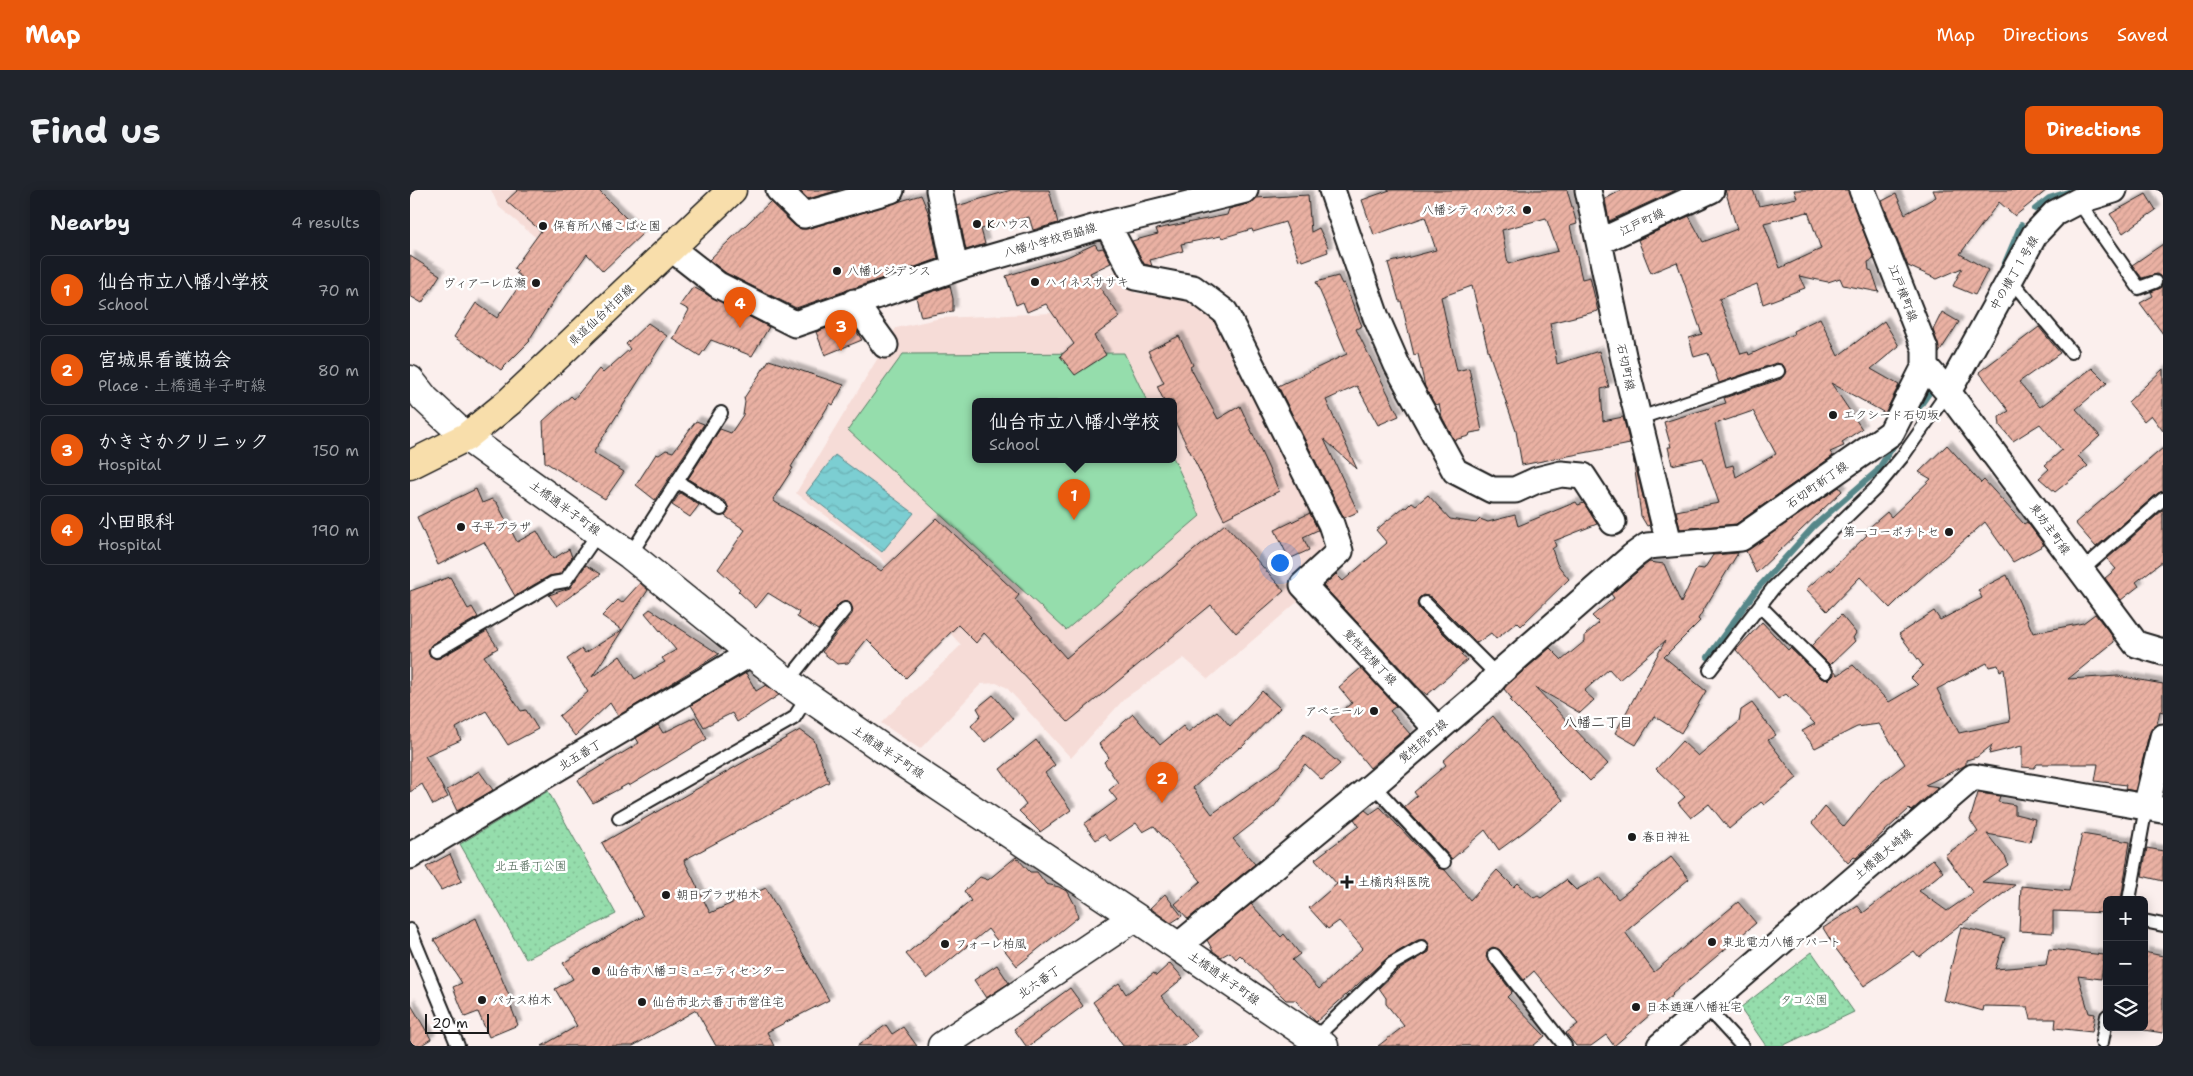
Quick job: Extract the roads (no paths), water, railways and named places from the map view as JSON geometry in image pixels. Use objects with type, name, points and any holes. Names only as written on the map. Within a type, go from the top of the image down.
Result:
[{"type":"main road","name":"県道仙台村田線","points":[[410,465],[466,437],[523,390],[732,190]]},
{"type":"street","points":[[779,190],[804,215],[891,190]]},
{"type":"street","points":[[939,190],[955,268]]},
{"type":"street","points":[[1107,224],[1244,190]]},
{"type":"street","points":[[1332,190],[1376,317],[1397,365],[1456,471],[1492,490],[1515,490],[1537,480],[1561,474],[1583,476],[1613,522]]},
{"type":"street","name":"石切町線","points":[[1588,190],[1637,419],[1669,543]]},
{"type":"street","name":"江戸町線","points":[[1600,242],[1711,190]]},
{"type":"street","name":"江戸横町線","points":[[1862,190],[1937,380]]},
{"type":"street","name":"中の横丁１号線","points":[[1937,380],[2010,279],[2035,234],[2055,213],[2078,201],[2114,190]]},
{"type":"street","name":"八幡小学校西脇線","points":[[672,249],[718,285],[794,324],[955,268],[1107,224],[1135,277],[1193,288],[1225,312],[1331,524],[1340,551],[1303,585]]},
{"type":"street","points":[[854,302],[885,345]]},
{"type":"street","name":"土橋通半子町線","points":[[410,380],[425,398],[466,437],[630,555],[797,689],[902,762],[1135,916],[1319,1042]]},
{"type":"street","name":"石切町新丁線","points":[[1669,543],[1741,538],[1891,433],[1937,380]]},
{"type":"street","name":"東坊主町線","points":[[1937,380],[2136,644],[2163,652]]},
{"type":"street","name":"覚性院町線","points":[[1178,946],[1373,785],[1485,689],[1497,675],[1633,556],[1647,546],[1669,543]]},
{"type":"street","name":"覚性院横丁線","points":[[1303,585],[1437,729]]},
{"type":"street","name":"北五番丁","points":[[410,856],[751,653]]},
{"type":"street","points":[[2155,808],[2163,737]]},
{"type":"street","name":"土橋通大崎線","points":[[1660,1046],[1974,777],[2155,808]]},
{"type":"street","name":"北六番丁","points":[[942,1046],[1135,916]]},
{"type":"lane","points":[[2078,201],[2139,288],[2155,282]]},
{"type":"lane","points":[[2010,279],[2071,352]]},
{"type":"lane","points":[[1637,419],[1778,371]]},
{"type":"lane","points":[[1710,670],[1774,587],[1876,488],[1902,456],[1937,380]]},
{"type":"lane","points":[[630,555],[721,413]]},
{"type":"lane","points":[[678,482],[721,509]]},
{"type":"lane","points":[[2081,571],[2163,499]]},
{"type":"lane","points":[[436,651],[553,583],[565,581],[599,532]]},
{"type":"lane","points":[[1425,603],[1497,675]]},
{"type":"lane","points":[[1760,606],[1826,672]]},
{"type":"lane","points":[[619,818],[794,718],[797,689],[845,609]]},
{"type":"lane","points":[[1373,785],[1444,862]]},
{"type":"lane","points":[[2129,896],[2155,808]]},
{"type":"lane","points":[[2148,922],[2163,926]]},
{"type":"lane","points":[[410,930],[458,1046]]},
{"type":"lane","points":[[1319,1042],[1392,964],[1422,948]]},
{"type":"lane","points":[[1494,955],[1565,1046]]},
{"type":"lane","points":[[1706,1006],[1742,1046]]},
{"type":"lane","points":[[2102,1042],[2104,1031]]},
{"type":"water","points":[[835,455],[914,513],[882,552],[806,493]]},
{"type":"waterway","points":[[2035,209],[2049,198],[2074,190]]},
{"type":"waterway","points":[[2002,270],[2021,225]]},
{"type":"waterway","points":[[1911,419],[1934,386]]},
{"type":"waterway","points":[[1708,657],[1757,589],[1814,526],[1877,471],[1896,442]]},
{"type":"place","name":"八幡シティハウス","points":[[1527,210]]},
{"type":"place","name":"Kハウス","points":[[977,224]]},
{"type":"place","name":"保育所八幡こばと園","points":[[543,226]]},
{"type":"place","name":"八幡レジデンス","points":[[837,271]]},
{"type":"place","name":"ハイネスササキ","points":[[1035,282]]},
{"type":"place","name":"ヴィアーレ広瀬","points":[[536,283]]},
{"type":"place","name":"小田眼科","points":[[740,328]]},
{"type":"place","name":"かきさかクリニック","points":[[841,351]]},
{"type":"place","name":"エクシード石切坂","points":[[1833,415]]},
{"type":"place","name":"仙台市立八幡小学校","points":[[1074,520]]},
{"type":"place","name":"子平プラザ","points":[[461,527]]},
{"type":"place","name":"第一コーポチトセ","points":[[1949,532]]},
{"type":"place","name":"アベニール","points":[[1374,711]]},
{"type":"place","name":"宮城県看護協会","points":[[1162,803]]},
{"type":"place","name":"春日神社","points":[[1632,837]]},
{"type":"place","name":"土橋内科医院","points":[[1347,882]]},
{"type":"place","name":"朝日プラザ柏木","points":[[666,895]]},
{"type":"place","name":"東北電力八幡アパート","points":[[1712,942]]},
{"type":"place","name":"フォーレ柏風","points":[[945,944]]},
{"type":"place","name":"仙台市八幡コミュニティセンター","points":[[596,971]]},
{"type":"place","name":"パナス柏木","points":[[482,1000]]},
{"type":"place","name":"仙台市北六番丁市営住宅","points":[[642,1002]]},
{"type":"place","name":"日本通運八幡社宅","points":[[1636,1007]]},
{"type":"district","name":"八幡二丁目","points":[[1598,722]]},
{"type":"park label","name":"北五番丁公園","points":[[531,866]]},
{"type":"park label","name":"タコ公園","points":[[1804,1000]]}]
